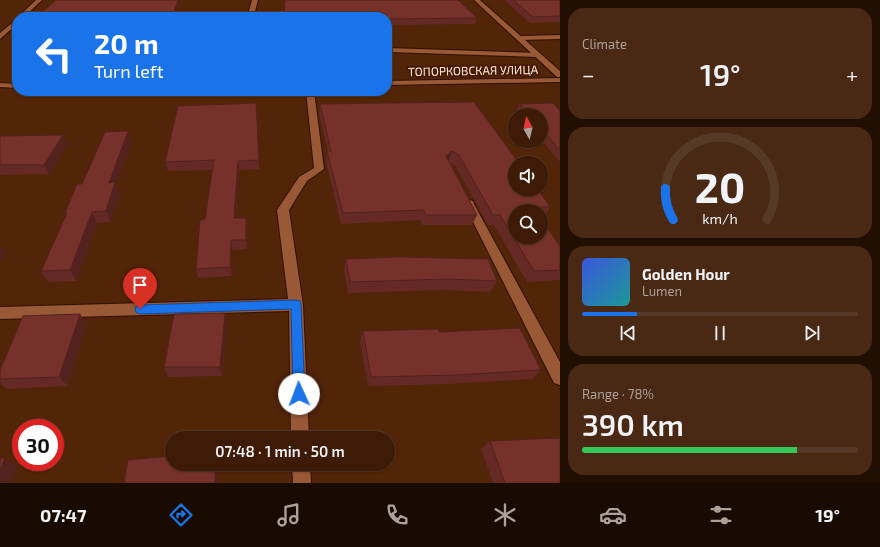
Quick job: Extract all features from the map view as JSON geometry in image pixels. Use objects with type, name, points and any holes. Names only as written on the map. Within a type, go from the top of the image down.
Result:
[{"type":"street","points":[[26,12],[39,0]]},
{"type":"street","points":[[252,12],[255,0]]},
{"type":"street","points":[[477,0],[560,75]]},
{"type":"street","points":[[0,37],[12,26]]},
{"type":"street","points":[[520,38],[560,37]]},
{"type":"street","points":[[392,50],[537,55]]},
{"type":"street","name":"ТОПОРКОВСКАЯ УЛИЦА","points":[[392,83],[560,80]]},
{"type":"street","points":[[0,85],[12,86]]},
{"type":"street","points":[[300,431],[296,304],[283,210],[303,179],[319,169],[311,96]]},
{"type":"street","points":[[464,194],[560,378]]},
{"type":"street","points":[[0,313],[296,304]]},
{"type":"street","points":[[301,471],[302,483]]},
{"type":"building","points":[[56,0],[178,0],[174,12],[43,12]]},
{"type":"building","points":[[285,0],[458,0],[477,18],[392,19],[392,12],[284,12]]},
{"type":"building","points":[[513,0],[560,0],[560,16],[533,17]]},
{"type":"building","points":[[474,102],[514,156],[508,156],[508,196],[543,196],[548,204],[508,204],[508,228],[500,215],[493,215],[459,155],[452,151],[446,156],[477,215],[426,215],[424,210],[343,213],[327,151],[331,151],[320,104]]},
{"type":"building","points":[[256,103],[259,160],[238,161],[234,218],[246,218],[246,240],[231,240],[230,267],[196,269],[200,220],[205,219],[214,160],[165,162],[178,106]]},
{"type":"building","points":[[553,103],[560,111],[560,150],[548,136],[548,108],[524,108],[520,104]]},
{"type":"building","points":[[128,131],[109,183],[115,182],[106,211],[92,212],[70,270],[41,271],[67,213],[65,213],[77,184],[82,184],[105,132]]},
{"type":"building","points":[[63,135],[44,165],[0,165],[0,136]]},
{"type":"building","points":[[548,229],[560,246],[560,270],[534,271],[518,244],[548,244]]},
{"type":"building","points":[[399,257],[488,259],[497,281],[447,279],[350,282],[346,259]]},
{"type":"building","points":[[225,313],[220,367],[164,367],[174,314]]},
{"type":"building","points":[[80,314],[59,377],[0,379],[0,370],[23,316]]},
{"type":"building","points":[[520,328],[541,370],[456,375],[371,377],[363,331],[438,329],[440,332]]},
{"type":"building","points":[[560,438],[560,483],[505,483],[490,441]]},
{"type":"building","points":[[165,457],[165,471],[215,471],[215,483],[124,483],[128,460]]},
{"type":"building","points":[[0,458],[5,458],[0,471]]},
{"type":"route","points":[[140,309],[296,304],[299,394]]}]
